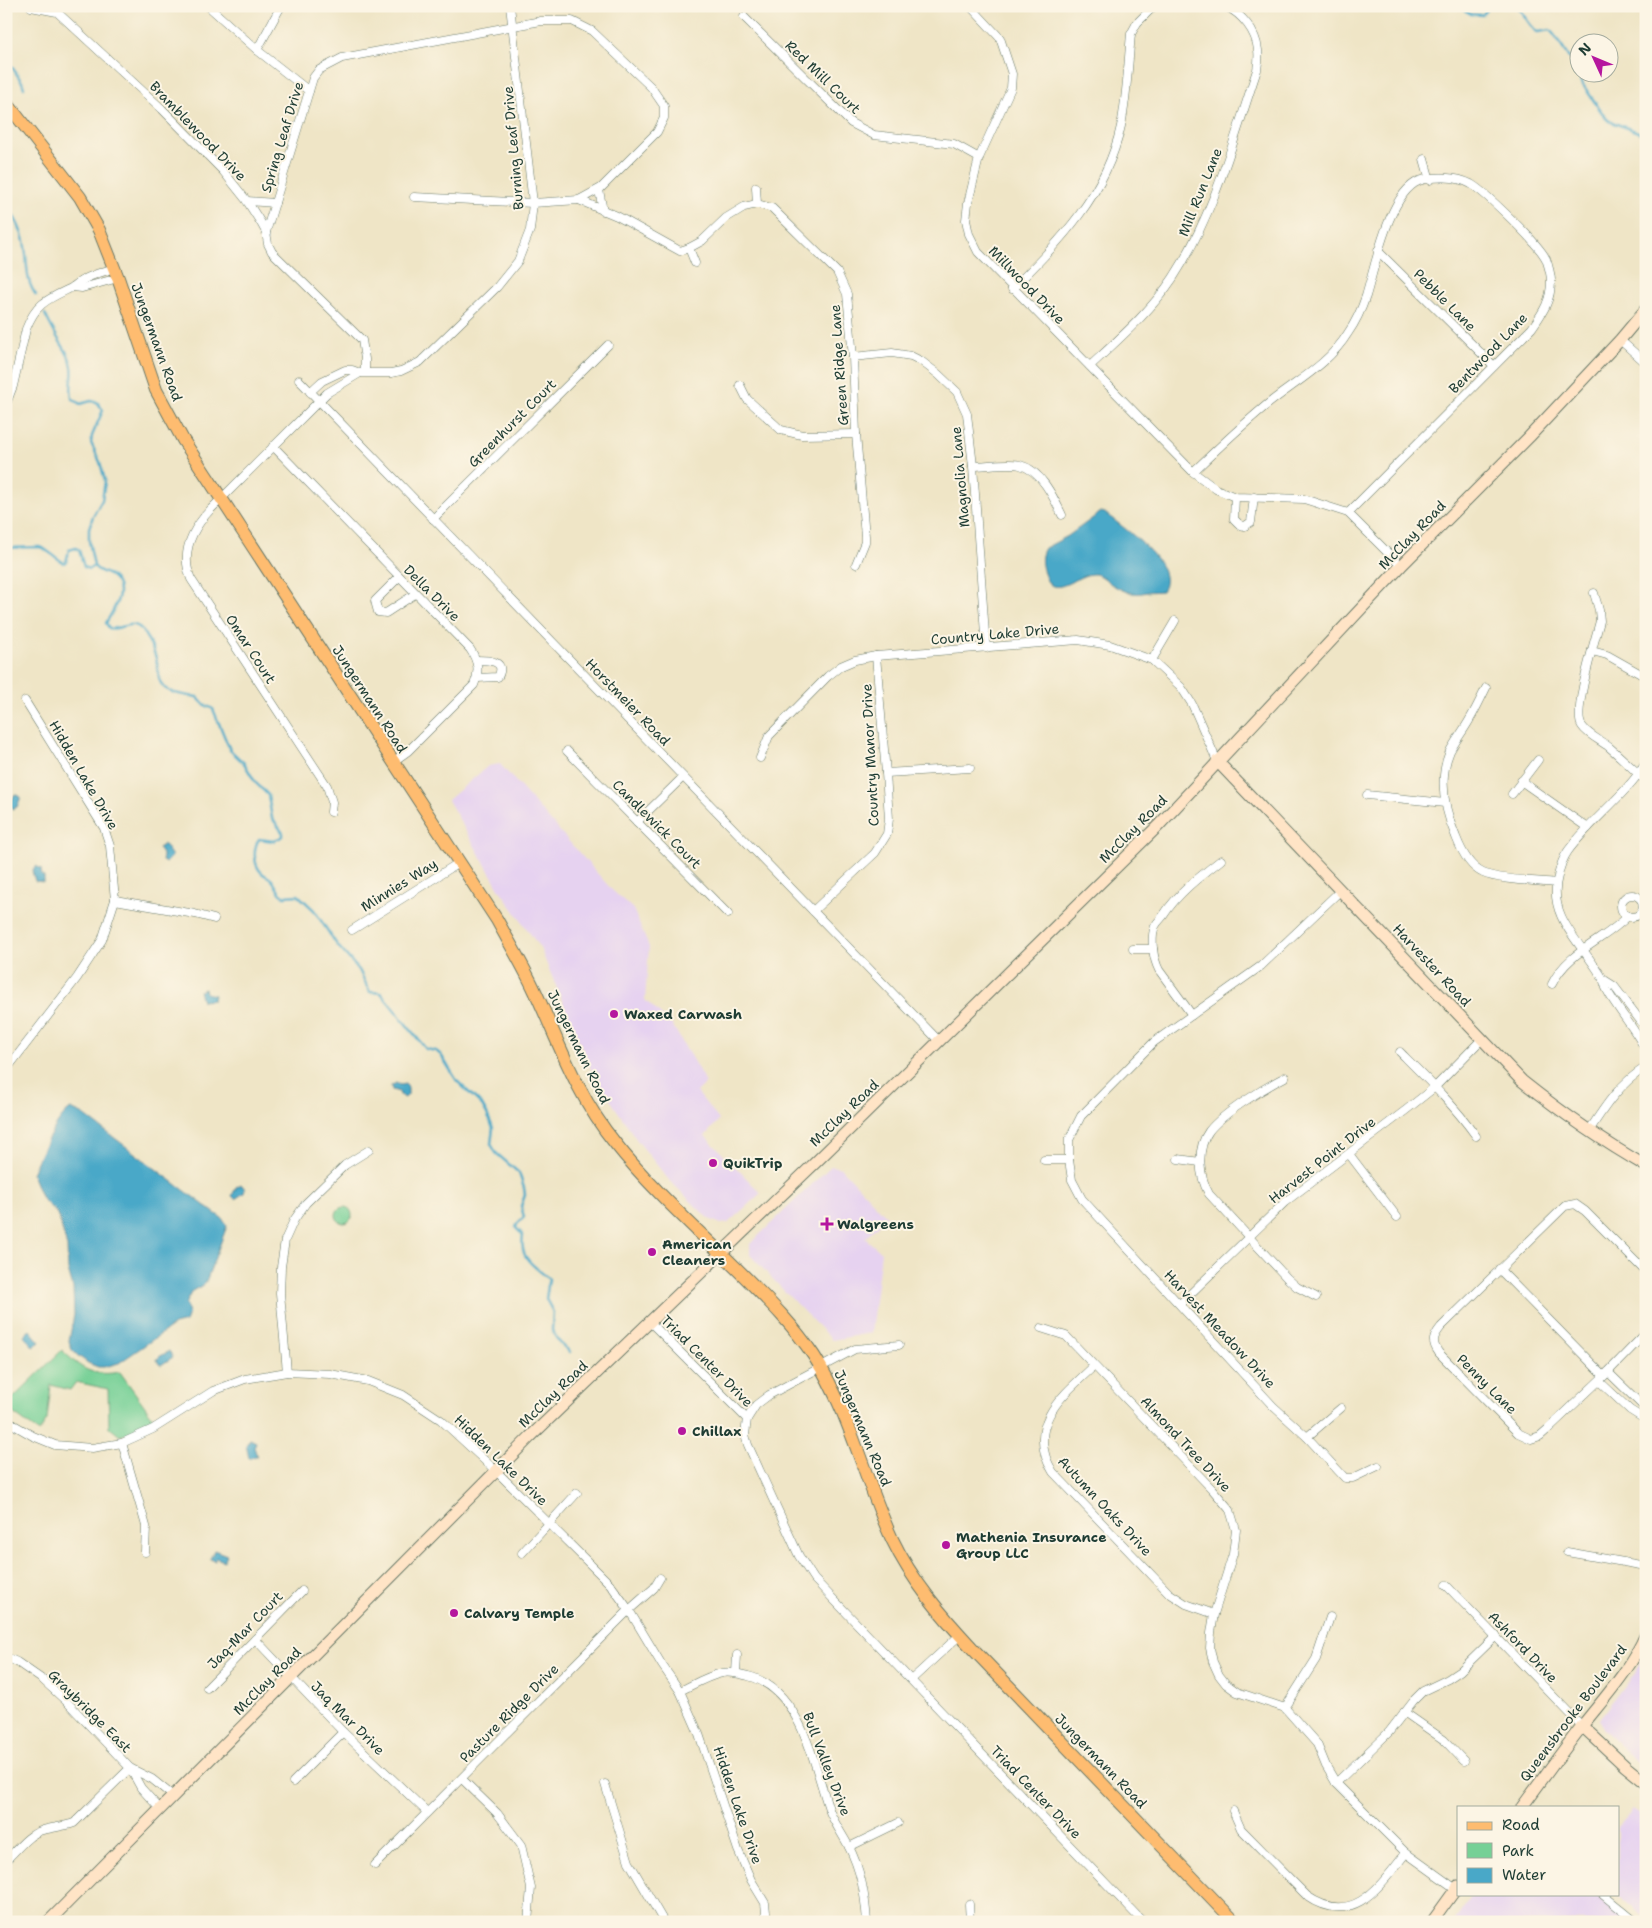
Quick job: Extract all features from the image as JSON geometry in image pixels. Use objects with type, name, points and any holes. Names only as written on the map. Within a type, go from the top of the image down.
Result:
[{"type":"main road","name":"Jungermann Road","points":[[6,102],[80,197],[99,230],[116,273],[151,376],[162,403],[183,440],[460,862],[511,945],[534,988],[573,1076],[598,1121],[635,1167],[797,1332],[820,1367],[842,1410],[898,1550],[932,1602],[960,1635],[1235,1922]]},
{"type":"main road","name":"McClay Road","points":[[48,1922],[496,1471],[939,1042],[1158,826],[1311,665],[1401,566],[1529,437],[1620,340],[1646,309]]},
{"type":"main road","name":"Harvester Road","points":[[1218,761],[1522,1080],[1589,1131],[1646,1166]]},
{"type":"main road","name":"Queensbrooke Boulevard","points":[[1523,1806],[1582,1726],[1618,1682],[1639,1650],[1646,1634]]},
{"type":"main road","points":[[1582,1726],[1646,1783]]},
{"type":"main road","points":[[1432,1922],[1457,1888]]},
{"type":"street","points":[[208,6],[257,50],[309,91]]},
{"type":"street","points":[[257,50],[281,6]]},
{"type":"street","name":"Burning Leaf Drive","points":[[310,392],[322,381],[337,373],[352,370],[362,373],[392,373],[420,362],[497,287],[518,262],[530,230],[533,203],[510,6]]},
{"type":"street","name":"Millwood Drive","points":[[970,6],[1000,38],[1012,74],[1011,88],[979,158],[968,203],[966,220],[968,234],[978,252],[1193,472],[1216,489],[1235,497],[1304,499],[1348,513],[1401,566]]},
{"type":"street","points":[[1012,288],[1047,253],[1079,216],[1099,185],[1121,126],[1131,34],[1137,23],[1154,6]]},
{"type":"street","name":"Mill Run Lane","points":[[1090,366],[1139,319],[1172,279],[1194,242],[1212,201],[1257,70],[1258,50],[1252,31],[1233,10],[1225,6]]},
{"type":"street","name":"Bramblewood Drive","points":[[31,7],[57,12],[162,109],[223,171],[247,201],[266,232],[268,244],[272,252],[362,340],[365,359],[362,373]]},
{"type":"street","name":"Red Mill Court","points":[[744,17],[851,123],[874,135],[954,144],[979,158]]},
{"type":"street","name":"Spring Leaf Drive","points":[[266,232],[313,78],[319,70],[342,58],[541,21],[572,21],[592,31],[651,87],[664,106],[664,118],[657,132],[599,190],[579,200]]},
{"type":"street","points":[[1424,159],[1430,180]]},
{"type":"street","name":"Bentwood Lane","points":[[1193,472],[1263,407],[1328,357],[1348,334],[1365,298],[1378,251],[1397,202],[1418,182],[1444,178],[1456,179],[1470,184],[1484,194],[1531,241],[1546,259],[1552,279],[1548,305],[1532,328],[1348,513]]},
{"type":"street","points":[[414,197],[533,203],[579,200],[680,251],[702,241],[732,214],[744,207],[757,204],[756,187]]},
{"type":"street","points":[[599,190],[603,211]]},
{"type":"street","name":"Spring Leaf Drive","points":[[247,201],[275,203]]},
{"type":"street","name":"Green Ridge Lane","points":[[757,204],[772,208],[836,272],[847,294],[865,536],[865,542],[856,564]]},
{"type":"street","points":[[689,248],[695,264]]},
{"type":"street","name":"Pebble Lane","points":[[1378,251],[1494,366]]},
{"type":"street","points":[[6,404],[29,320],[45,300],[73,288],[82,288],[116,273]]},
{"type":"street","points":[[1620,340],[1646,363]]},
{"type":"street","name":"Greenhurst Court","points":[[433,519],[608,345]]},
{"type":"street","name":"Magnolia Lane","points":[[853,356],[892,353],[911,356],[938,374],[957,392],[967,414],[973,466],[986,648]]},
{"type":"street","points":[[221,500],[319,400],[335,387],[362,373]]},
{"type":"street","name":"Horstmeier Road","points":[[299,380],[939,1042]]},
{"type":"street","points":[[740,385],[747,399],[781,430],[802,435],[856,434]]},
{"type":"street","name":"Della Drive","points":[[273,446],[470,649],[476,660]]},
{"type":"street","points":[[973,466],[1020,465],[1032,471],[1052,493],[1062,516]]},
{"type":"street","points":[[1235,497],[1234,519],[1240,525],[1245,526],[1251,522],[1254,497]]},
{"type":"street","name":"Omar Court","points":[[221,500],[202,519],[192,535],[187,552],[188,571],[197,590],[327,786],[332,802],[331,812]]},
{"type":"street","points":[[399,577],[376,601],[378,612],[386,613],[415,594]]},
{"type":"street","points":[[1594,593],[1600,622],[1578,717],[1580,724],[1646,781]]},
{"type":"street","points":[[1152,660],[1175,621]]},
{"type":"street","name":"Country Lake Drive","points":[[760,758],[768,736],[828,676],[841,666],[856,660],[876,656],[1078,640],[1110,645],[1152,660],[1181,686],[1192,704],[1218,761]]},
{"type":"street","points":[[1592,651],[1607,655],[1646,677]]},
{"type":"street","name":"Country Manor Drive","points":[[812,911],[880,847],[887,834],[889,819],[876,656]]},
{"type":"street","points":[[394,762],[408,751],[474,685],[477,678],[478,664],[476,660],[496,661],[501,669],[498,677],[477,678]]},
{"type":"street","points":[[1486,688],[1447,761],[1445,804],[1449,821],[1458,843],[1469,861],[1480,872],[1492,876],[1556,883]]},
{"type":"street","name":"Hidden Lake Drive","points":[[6,1070],[77,978],[102,940],[116,900],[110,846],[104,828],[25,701]]},
{"type":"street","name":"Candlewick Court","points":[[567,751],[728,914]]},
{"type":"street","points":[[1512,794],[1538,760]]},
{"type":"street","points":[[1646,763],[1639,774],[1567,853],[1560,867],[1556,883],[1556,896],[1560,915],[1568,931],[1603,979],[1607,991],[1641,1040],[1646,1051]]},
{"type":"street","points":[[886,773],[970,768]]},
{"type":"street","points":[[637,822],[683,777]]},
{"type":"street","points":[[1521,781],[1588,828]]},
{"type":"street","points":[[1367,795],[1445,804]]},
{"type":"street","points":[[1192,1015],[1159,970],[1153,949],[1154,927],[1172,902],[1192,882],[1221,860]]},
{"type":"street","name":"Minnies Way","points":[[352,930],[460,862]]},
{"type":"street","name":"Harvest Meadow Drive","points":[[1340,890],[1261,966],[1154,1042],[1081,1116],[1069,1140],[1069,1160],[1072,1180],[1082,1199],[1273,1406],[1308,1437],[1345,1478],[1353,1478],[1378,1466]]},
{"type":"street","points":[[116,900],[194,914],[214,920]]},
{"type":"street","points":[[1552,984],[1556,975],[1568,962],[1628,916]]},
{"type":"street","points":[[1133,949],[1153,949]]},
{"type":"street","points":[[1603,979],[1614,986],[1646,1028]]},
{"type":"street","name":"Harvest Point Drive","points":[[1180,1304],[1285,1202],[1434,1087],[1482,1039]]},
{"type":"street","points":[[1400,1052],[1466,1122],[1476,1136]]},
{"type":"street","points":[[1589,1131],[1611,1098],[1623,1084],[1646,1067]]},
{"type":"street","points":[[1285,1077],[1264,1088],[1222,1119],[1209,1132],[1201,1151],[1200,1162],[1203,1184],[1209,1194],[1249,1238],[1297,1287],[1316,1297]]},
{"type":"street","points":[[287,1372],[280,1293],[285,1240],[294,1220],[306,1203],[345,1164],[369,1150]]},
{"type":"street","points":[[1349,1154],[1397,1218]]},
{"type":"street","points":[[1178,1159],[1200,1162]]},
{"type":"street","points":[[1044,1160],[1069,1160]]},
{"type":"street","name":"Penny Lane","points":[[1646,1272],[1585,1210],[1575,1204],[1565,1206],[1499,1269],[1437,1332],[1433,1339],[1434,1346],[1439,1353],[1518,1433],[1531,1439],[1540,1436],[1548,1429],[1646,1333]]},
{"type":"street","points":[[1499,1269],[1604,1376],[1630,1410],[1646,1420]]},
{"type":"street","name":"Triad Center Drive","points":[[649,1321],[747,1419]]},
{"type":"street","name":"Almond Tree Drive","points":[[1041,1328],[1066,1336],[1230,1510],[1236,1530],[1233,1554],[1214,1614],[1210,1648],[1213,1662],[1226,1684],[1237,1692],[1286,1708]]},
{"type":"street","name":"Triad Center Drive","points":[[899,1345],[855,1349],[762,1400],[747,1419],[745,1435],[748,1444],[806,1568],[1143,1922]]},
{"type":"street","name":"Autumn Oaks Drive","points":[[1094,1366],[1052,1408],[1044,1429],[1044,1452],[1047,1462],[1053,1472],[1169,1593],[1186,1604],[1214,1614]]},
{"type":"street","name":"Hidden Lake Drive","points":[[6,1418],[33,1436],[55,1445],[92,1448],[122,1444],[152,1429],[213,1391],[245,1379],[287,1372],[330,1374],[368,1381],[403,1395],[441,1420],[496,1471],[610,1584],[629,1610],[680,1691],[700,1734],[738,1850],[751,1880],[765,1903],[767,1922]]},
{"type":"street","points":[[1604,1376],[1646,1408]]},
{"type":"street","points":[[1308,1437],[1341,1408]]},
{"type":"street","points":[[122,1444],[146,1526],[145,1552]]},
{"type":"street","points":[[522,1553],[577,1494]]},
{"type":"street","points":[[1567,1552],[1646,1566]]},
{"type":"street","name":"Pasture Ridge Drive","points":[[375,1865],[629,1610],[654,1588],[660,1578]]},
{"type":"street","name":"Ashford Drive","points":[[1446,1585],[1582,1726]]},
{"type":"street","name":"Jaq-Mar Court","points":[[206,1688],[302,1591]]},
{"type":"street","points":[[1330,1618],[1316,1659],[1286,1708],[1317,1744],[1326,1766],[1336,1783],[1406,1853],[1457,1888]]},
{"type":"street","points":[[911,1680],[960,1635]]},
{"type":"street","points":[[1336,1783],[1389,1732],[1423,1691],[1460,1671],[1496,1636]]},
{"type":"street","name":"Jaq Mar Drive","points":[[255,1640],[343,1732],[427,1812]]},
{"type":"street","points":[[736,1673],[737,1655]]},
{"type":"street","name":"Graybridge East","points":[[6,1657],[17,1662],[43,1680],[66,1701],[130,1768],[142,1788],[160,1809]]},
{"type":"street","name":"Bull Valley Drive","points":[[680,1691],[723,1672],[736,1673],[760,1678],[784,1700],[799,1720],[833,1818],[849,1847],[861,1875],[865,1894],[867,1922]]},
{"type":"street","points":[[1404,1712],[1444,1740],[1464,1761]]},
{"type":"street","points":[[293,1782],[343,1732]]},
{"type":"street","points":[[6,1860],[32,1835],[42,1830],[62,1828],[74,1823],[130,1768]]},
{"type":"street","name":"Graybridge East","points":[[130,1768],[152,1779],[173,1796]]},
{"type":"street","points":[[462,1778],[497,1813],[521,1845],[530,1888],[528,1922]]},
{"type":"street","points":[[605,1784],[629,1862],[664,1922]]},
{"type":"street","points":[[1233,1810],[1241,1829],[1307,1896],[1318,1904],[1330,1908],[1345,1908],[1359,1904],[1372,1896],[1406,1853]]},
{"type":"street","points":[[849,1847],[898,1823]]},
{"type":"street","points":[[1604,1896],[1636,1922]]},
{"type":"street","points":[[969,1904],[970,1922]]},
{"type":"shaded area","points":[[500,764],[613,891],[633,909],[649,947],[645,1000],[673,1026],[706,1083],[697,1092],[719,1120],[705,1136],[761,1193],[728,1223],[721,1224],[709,1219],[668,1179],[637,1140],[593,1074],[540,948],[500,890],[448,800],[488,766]]},
{"type":"shaded area","points":[[831,1166],[841,1168],[887,1217],[865,1238],[881,1252],[871,1333],[832,1340],[750,1255],[750,1244]]},
{"type":"shaded area","points":[[1646,1651],[1646,1769],[1602,1728],[1599,1719],[1638,1667]]},
{"type":"shaded area","points":[[1633,1810],[1646,1819],[1646,1918],[1618,1896],[1620,1825]]},
{"type":"shaded area","points":[[1472,1896],[1598,1896],[1630,1922],[1454,1922]]},
{"type":"green space","points":[[341,1207],[347,1207],[352,1212],[350,1221],[341,1223],[336,1218],[336,1212]]},
{"type":"green space","points":[[62,1350],[81,1367],[88,1370],[102,1373],[120,1372],[154,1419],[139,1429],[120,1436],[109,1427],[108,1389],[76,1382],[70,1390],[51,1385],[47,1420],[39,1432],[6,1408],[6,1405]]},
{"type":"water","points":[[1101,512],[1105,513],[1135,537],[1156,559],[1163,570],[1165,581],[1162,591],[1128,592],[1115,587],[1095,574],[1081,577],[1059,586],[1053,586],[1048,582],[1042,563],[1042,554],[1045,548],[1068,536]]},
{"type":"water","points":[[16,794],[21,797],[17,807],[13,809],[10,805]]},
{"type":"water","points":[[164,844],[172,856],[166,863],[162,861],[163,856],[158,848]]},
{"type":"water","points":[[36,866],[41,869],[44,882],[35,881],[32,871]]},
{"type":"water","points":[[205,989],[206,993],[214,995],[213,1000],[202,1001],[199,991]]},
{"type":"water","points":[[396,1083],[400,1085],[405,1084],[408,1087],[408,1095],[405,1098],[399,1092],[392,1090],[391,1086]]},
{"type":"water","points":[[71,1109],[84,1115],[222,1218],[227,1226],[205,1284],[192,1291],[185,1304],[188,1312],[186,1322],[174,1325],[119,1363],[104,1367],[88,1363],[72,1350],[69,1341],[74,1315],[73,1288],[68,1270],[67,1247],[59,1218],[56,1212],[42,1199],[32,1174],[54,1129]]},
{"type":"water","points":[[241,1184],[245,1189],[244,1193],[235,1199],[232,1196],[236,1187]]},
{"type":"water","points":[[30,1330],[40,1342],[33,1347],[24,1335]]},
{"type":"water","points":[[169,1351],[173,1357],[161,1365],[159,1364],[157,1360],[159,1357]]},
{"type":"water","points":[[250,1439],[256,1442],[254,1447],[257,1456],[249,1458],[246,1445]]},
{"type":"water","points":[[214,1550],[227,1555],[224,1561],[216,1558],[215,1561],[210,1559]]},
{"type":"waterway","points":[[1457,6],[1471,14],[1482,15],[1490,6]]},
{"type":"waterway","points":[[1517,6],[1535,31],[1550,30],[1555,36],[1579,74],[1583,85],[1605,117],[1609,121],[1646,135]]},
{"type":"waterway","points":[[6,58],[24,88]]},
{"type":"waterway","points":[[6,204],[22,235],[28,278],[36,295]]},
{"type":"waterway","points":[[6,548],[43,548],[64,563],[66,562],[69,550],[76,548],[79,550],[84,567],[89,569],[94,566],[89,541],[89,528],[102,500],[105,481],[100,462],[91,443],[103,410],[97,402],[91,401],[80,404],[72,398],[71,362],[45,314]]},
{"type":"waterway","points":[[94,566],[111,576],[119,587],[118,599],[106,623],[109,628],[113,629],[128,625],[136,625],[140,628],[154,652],[162,686],[179,694],[197,697],[205,705],[213,709],[230,750],[244,763],[255,782],[268,795],[272,818],[283,833],[283,836],[274,841],[259,839],[255,856],[259,870],[274,882],[278,891],[284,896],[298,895],[314,910],[337,945],[359,970],[370,992],[381,993],[426,1049],[436,1051],[441,1055],[457,1081],[482,1105],[493,1128],[491,1144],[496,1153],[519,1173],[525,1195],[521,1206],[524,1217],[517,1224],[516,1228],[523,1235],[523,1250],[529,1261],[549,1279],[546,1299],[553,1312],[552,1330],[560,1343],[570,1352]]},
{"type":"place","name":"Waxed Carwash","points":[[614,1014]]},
{"type":"place","name":"QuikTrip","points":[[713,1163]]},
{"type":"place","name":"Walgreens","points":[[827,1224]]},
{"type":"place","name":"American Cleaners","points":[[652,1252]]},
{"type":"place","name":"Chillax","points":[[682,1431]]},
{"type":"place","name":"Mathenia Insurance Group LLC","points":[[946,1545]]},
{"type":"place","name":"Calvary Temple","points":[[454,1613]]}]
